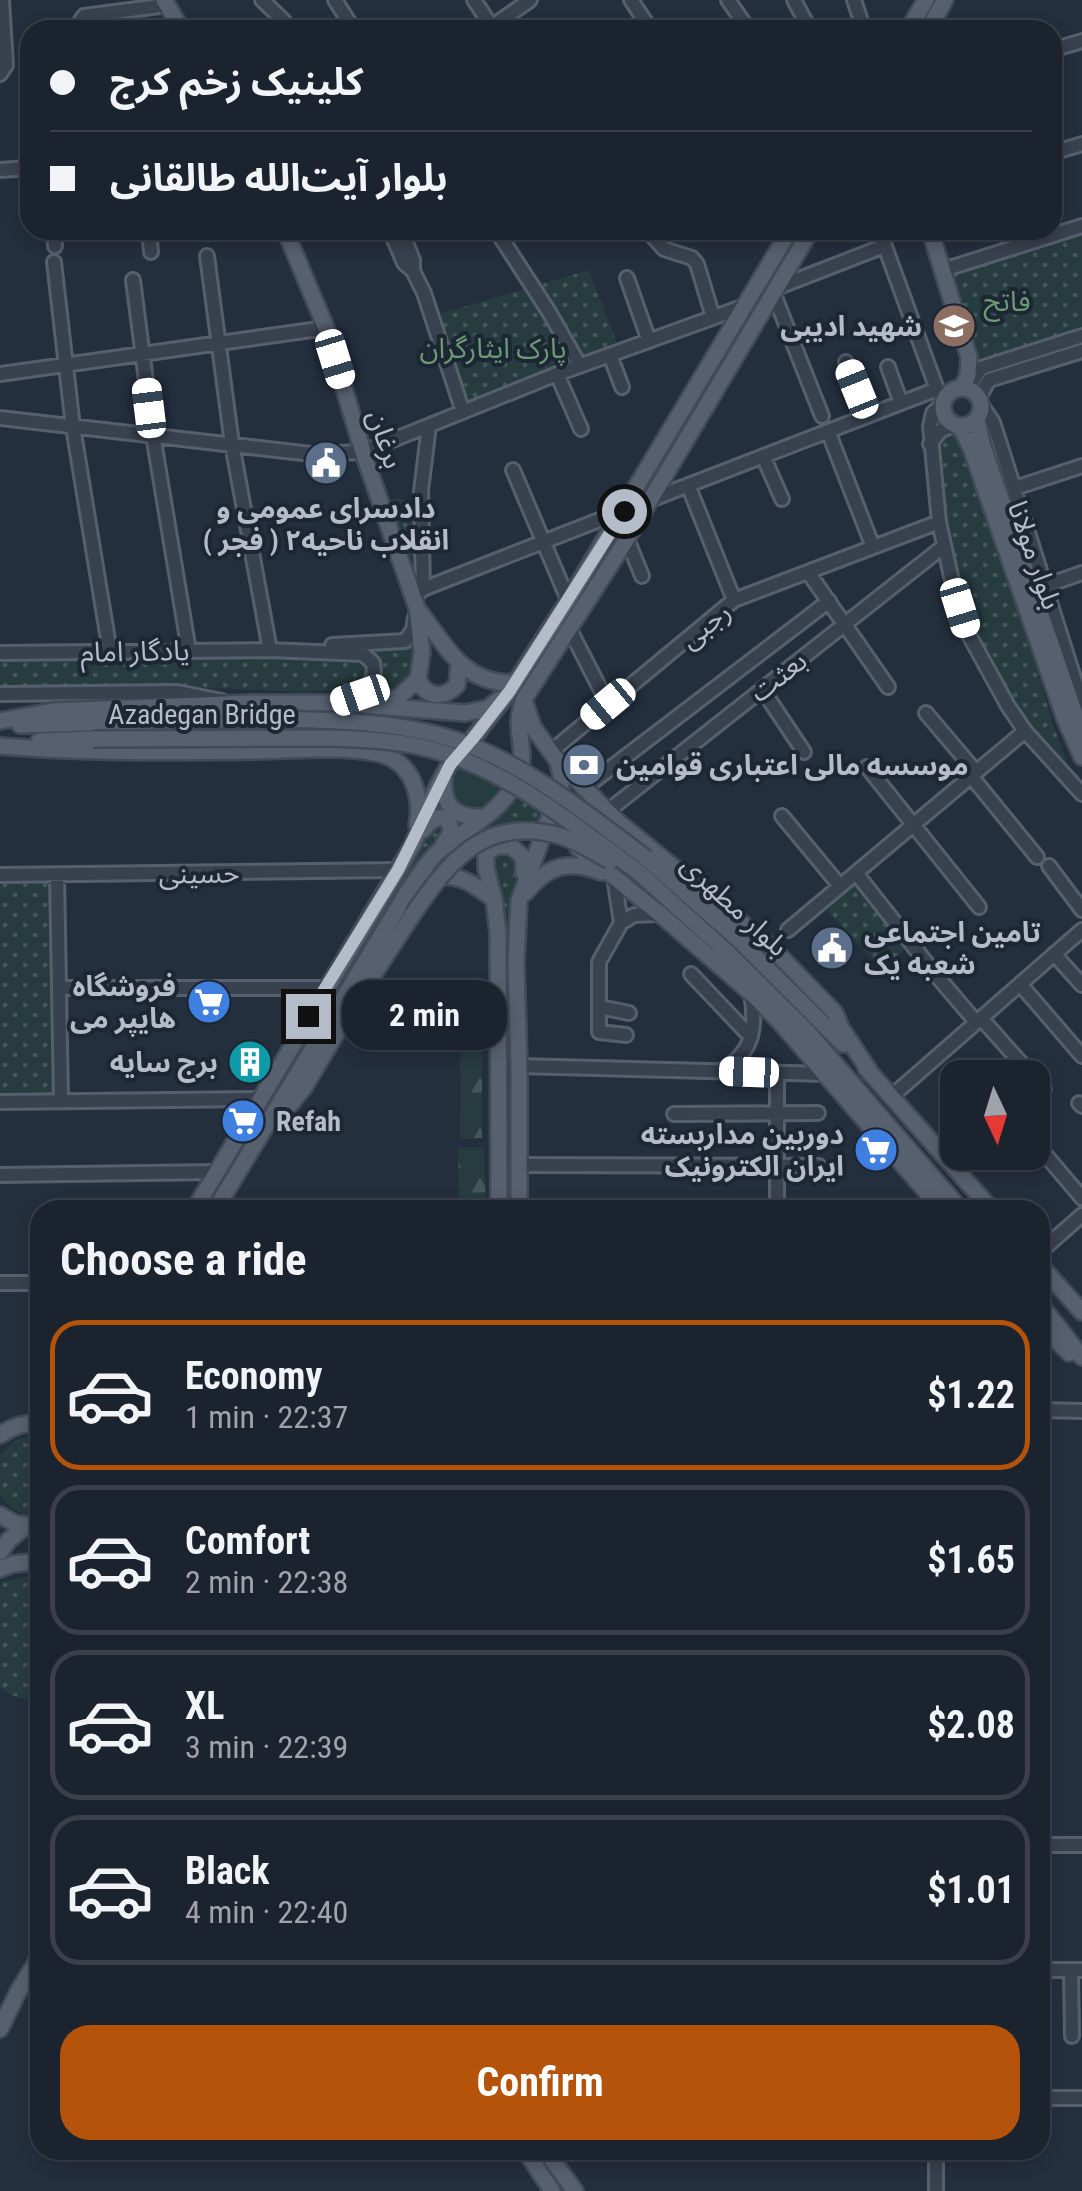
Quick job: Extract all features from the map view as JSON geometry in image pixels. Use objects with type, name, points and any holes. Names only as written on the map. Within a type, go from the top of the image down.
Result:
[{"type":"main road","name":"برغان","points":[[289,240],[326,328],[363,452],[418,599],[460,662],[479,678],[516,691]]},
{"type":"main road","points":[[0,723],[330,703],[465,713],[488,708],[516,691],[784,240]]},
{"type":"main road","points":[[200,1200],[398,870],[444,774],[569,628],[627,539],[804,240]]},
{"type":"main road","points":[[933,240],[969,357],[962,398],[971,424],[956,426]]},
{"type":"main road","name":"بلوار مولانا","points":[[1082,734],[1023,558],[962,398],[944,416],[971,448],[1065,719],[1082,757]]},
{"type":"main road","name":"برغان","points":[[418,599],[422,653],[418,679]]},
{"type":"main road","points":[[376,707],[400,696],[418,679],[426,691],[445,694],[458,682],[460,662]]},
{"type":"main road","points":[[516,691],[533,727],[554,755],[615,814],[770,947],[836,1014],[870,1072]]},
{"type":"main road","points":[[435,854],[509,794],[519,775],[523,749],[516,691]]},
{"type":"main road","points":[[320,750],[305,741],[299,727],[309,707],[330,703]]},
{"type":"main road","points":[[237,709],[262,711],[270,725],[268,740],[252,751]]},
{"type":"main road","name":"Azadegan Bridge","points":[[237,709],[420,731],[471,745],[546,787],[642,864]]},
{"type":"main road","name":"Azadegan Bridge","points":[[0,745],[93,740],[328,738],[420,747],[489,772],[642,864]]},
{"type":"main road","points":[[0,745],[68,752],[320,750],[386,756],[405,769],[417,794],[418,816],[412,844]]},
{"type":"main road","points":[[518,901],[561,786],[554,755]]},
{"type":"main road","points":[[444,774],[443,790],[450,806],[465,816],[484,817]]},
{"type":"main road","points":[[615,814],[588,819],[576,836],[578,848],[751,993],[826,1074],[931,1200]]},
{"type":"main road","points":[[221,1200],[410,888],[451,832],[450,822],[438,817],[432,820],[412,844]]},
{"type":"main road","points":[[247,1158],[303,1089],[349,1012],[440,877],[470,846],[514,831],[538,831],[562,836],[607,860],[642,864]]},
{"type":"main road","points":[[499,1200],[498,933],[485,859],[491,848],[504,844],[518,850],[524,860],[516,962],[519,1200]]},
{"type":"main road","points":[[518,901],[536,880],[572,864],[614,878]]},
{"type":"main road","name":"بلوار مطهری","points":[[642,864],[738,939],[870,1072],[983,1200]]},
{"type":"main road","name":"بلوار مطهری","points":[[642,864],[805,1029],[951,1200]]},
{"type":"main road","points":[[410,888],[447,874],[494,899]]},
{"type":"main road","points":[[1050,1276],[1082,1312]]},
{"type":"main road","points":[[1050,1317],[1082,1360]]},
{"type":"main road","points":[[1050,1333],[1082,1360]]},
{"type":"main road","points":[[7,1431],[30,1415]]},
{"type":"main road","points":[[0,1514],[6,1520],[30,1526]]},
{"type":"main road","points":[[0,1552],[9,1540],[30,1530]]},
{"type":"main road","points":[[0,1569],[30,1562]]},
{"type":"main road","points":[[0,2029],[30,1972]]},
{"type":"main road","points":[[531,2160],[552,2191]]},
{"type":"main road","points":[[552,2160],[575,2191]]},
{"type":"street","points":[[0,74],[6,64],[2,0]]},
{"type":"street","points":[[262,0],[283,20]]},
{"type":"street","points":[[503,20],[530,0]]},
{"type":"street","points":[[81,20],[84,16],[166,2]]},
{"type":"street","points":[[55,240],[55,246]]},
{"type":"street","points":[[150,240],[151,252]]},
{"type":"street","points":[[394,240],[432,316],[463,412]]},
{"type":"street","points":[[404,240],[413,271]]},
{"type":"street","points":[[502,240],[580,366]]},
{"type":"street","points":[[656,240],[664,249],[692,258],[697,264],[713,316]]},
{"type":"street","points":[[882,240],[962,398],[993,422],[1045,586],[1075,656],[1082,703]]},
{"type":"street","points":[[943,270],[1038,240]]},
{"type":"street","points":[[822,416],[774,290],[884,246]]},
{"type":"street","points":[[207,256],[232,444],[270,650]]},
{"type":"street","points":[[54,262],[73,427],[110,652]]},
{"type":"street","points":[[627,278],[649,341]]},
{"type":"street","points":[[133,280],[152,436],[189,651]]},
{"type":"street","points":[[0,418],[312,454],[363,452],[558,374],[745,306]]},
{"type":"street","points":[[0,374],[326,328]]},
{"type":"street","points":[[962,398],[981,368],[1082,336]]},
{"type":"street","points":[[1082,351],[989,380],[931,419],[930,444],[939,522],[969,635],[1025,731],[1082,794]]},
{"type":"street","points":[[610,355],[622,387]]},
{"type":"street","points":[[846,362],[868,416]]},
{"type":"street","points":[[888,367],[901,403]]},
{"type":"street","points":[[558,374],[581,429]]},
{"type":"street","points":[[650,500],[932,392],[962,398]]},
{"type":"street","points":[[270,650],[405,640],[414,630],[429,426]]},
{"type":"street","points":[[930,444],[940,431],[956,426]]},
{"type":"street","points":[[828,431],[872,547]]},
{"type":"street","points":[[763,456],[782,499]]},
{"type":"street","points":[[1015,488],[1082,466]]},
{"type":"street","points":[[514,470],[566,595]]},
{"type":"street","points":[[688,485],[734,600]]},
{"type":"street","points":[[418,599],[542,542],[624,511]]},
{"type":"street","name":"رجبی","points":[[554,755],[608,704],[734,600],[939,522]]},
{"type":"street","points":[[627,539],[642,576]]},
{"type":"street","name":"بعثت","points":[[615,814],[762,690],[944,546]]},
{"type":"street","points":[[808,572],[888,687]]},
{"type":"street","points":[[1045,586],[1082,573]]},
{"type":"street","points":[[591,783],[829,602]]},
{"type":"street","points":[[569,628],[608,704]]},
{"type":"street","points":[[270,650],[368,657],[375,671],[370,685],[360,695],[330,703]]},
{"type":"street","name":"یادگار امام","points":[[0,653],[270,650]]},
{"type":"street","points":[[762,690],[804,752]]},
{"type":"street","points":[[0,694],[177,692],[237,709]]},
{"type":"street","points":[[926,713],[1082,910]]},
{"type":"street","points":[[788,930],[1025,731]]},
{"type":"street","points":[[866,767],[979,907]]},
{"type":"street","points":[[782,816],[840,886]]},
{"type":"street","name":"حسینی","points":[[0,875],[398,870]]},
{"type":"street","points":[[856,873],[936,976],[1017,1060]]},
{"type":"street","points":[[58,874],[61,1101]]},
{"type":"street","points":[[614,878],[620,923]]},
{"type":"street","points":[[626,1035],[599,1032],[599,962],[620,923],[634,915],[660,914]]},
{"type":"street","points":[[892,1096],[1082,930]]},
{"type":"street","points":[[1054,954],[1082,985]]},
{"type":"street","points":[[691,974],[751,1037]]},
{"type":"street","points":[[1020,984],[1082,1056]]},
{"type":"street","points":[[59,988],[325,988]]},
{"type":"street","points":[[721,1072],[738,1060],[751,1037],[755,1020],[751,993]]},
{"type":"street","points":[[600,1006],[629,1013]]},
{"type":"street","points":[[519,1066],[826,1074]]},
{"type":"street","points":[[776,1200],[777,1073]]},
{"type":"street","points":[[0,1102],[259,1099]]},
{"type":"street","points":[[674,1114],[818,1113]]},
{"type":"street","points":[[1050,1160],[1082,1198]]},
{"type":"street","points":[[519,1164],[820,1166]]},
{"type":"street","points":[[0,1175],[216,1172]]},
{"type":"street","points":[[1050,1243],[1082,1215]]},
{"type":"street","points":[[0,1283],[30,1283]]},
{"type":"street","points":[[1050,1410],[1082,1412]]},
{"type":"street","points":[[1050,1845],[1082,1845]]},
{"type":"street","points":[[1050,1970],[1076,1970],[1072,2036]]},
{"type":"street","points":[[1050,2098],[1082,2098]]},
{"type":"street","points":[[936,2160],[936,2191]]},
{"type":"street","points":[[535,2191],[536,2168]]},
{"type":"green space","name":"فاتح","points":[[1082,229],[1082,328],[975,361],[945,271],[1046,240],[1062,240],[1062,235]]},
{"type":"green space","name":"پارک ایثارگران","points":[[589,270],[620,351],[463,412],[432,316]]},
{"type":"green space","points":[[947,431],[962,438],[1069,769],[1008,693],[964,605],[947,541],[939,478],[936,441]]},
{"type":"green space","points":[[394,498],[417,501],[420,577],[413,578],[385,505]]},
{"type":"green space","points":[[415,641],[413,677],[402,687],[373,699],[370,691],[376,681],[356,649]]},
{"type":"green space","points":[[214,656],[366,660],[370,673],[363,685],[351,689],[305,692],[189,687],[0,689],[0,658]]},
{"type":"green space","points":[[455,764],[507,789],[490,809],[475,812],[457,805],[448,783]]},
{"type":"green space","points":[[517,796],[546,815],[542,828],[523,826],[429,872],[442,857]]},
{"type":"green space","points":[[444,823],[444,832],[388,907],[214,1200],[207,1200],[431,826]]},
{"type":"green space","points":[[504,847],[519,863],[510,933],[510,1058],[505,1058],[490,854]]},
{"type":"green space","points":[[852,877],[908,947],[881,968],[822,905]]},
{"type":"green space","points":[[0,878],[53,878],[56,1094],[0,1095]]},
{"type":"green space","points":[[461,990],[482,1001],[482,1138],[460,1139]]},
{"type":"green space","points":[[484,1147],[486,1200],[459,1200],[458,1148]]},
{"type":"green space","points":[[30,1436],[30,1515],[17,1511],[0,1496],[0,1455],[15,1440]]},
{"type":"green space","points":[[30,1575],[30,1702],[0,1688],[3,1582]]},
{"type":"place","name":"شهید ادیبی","points":[[954,326]]},
{"type":"place","name":"دادسرای عمومی و انقلاب ناحیه۲ ( فجر )","points":[[326,463]]},
{"type":"place","name":"موسسه مالی اعتباری قوامین","points":[[584,765]]},
{"type":"place","name":"تامین اجتماعی شعبه یک","points":[[832,948]]},
{"type":"place","name":"فروشگاه هایپر می","points":[[209,1002]]},
{"type":"place","name":"برج سایه","points":[[250,1062]]},
{"type":"place","name":"Refah","points":[[243,1121]]},
{"type":"place","name":"دوربین مداربسته ایران الکترونیک","points":[[876,1150]]},
{"type":"route","points":[[308,1016],[398,870],[436,787],[509,692],[624,511]]}]
